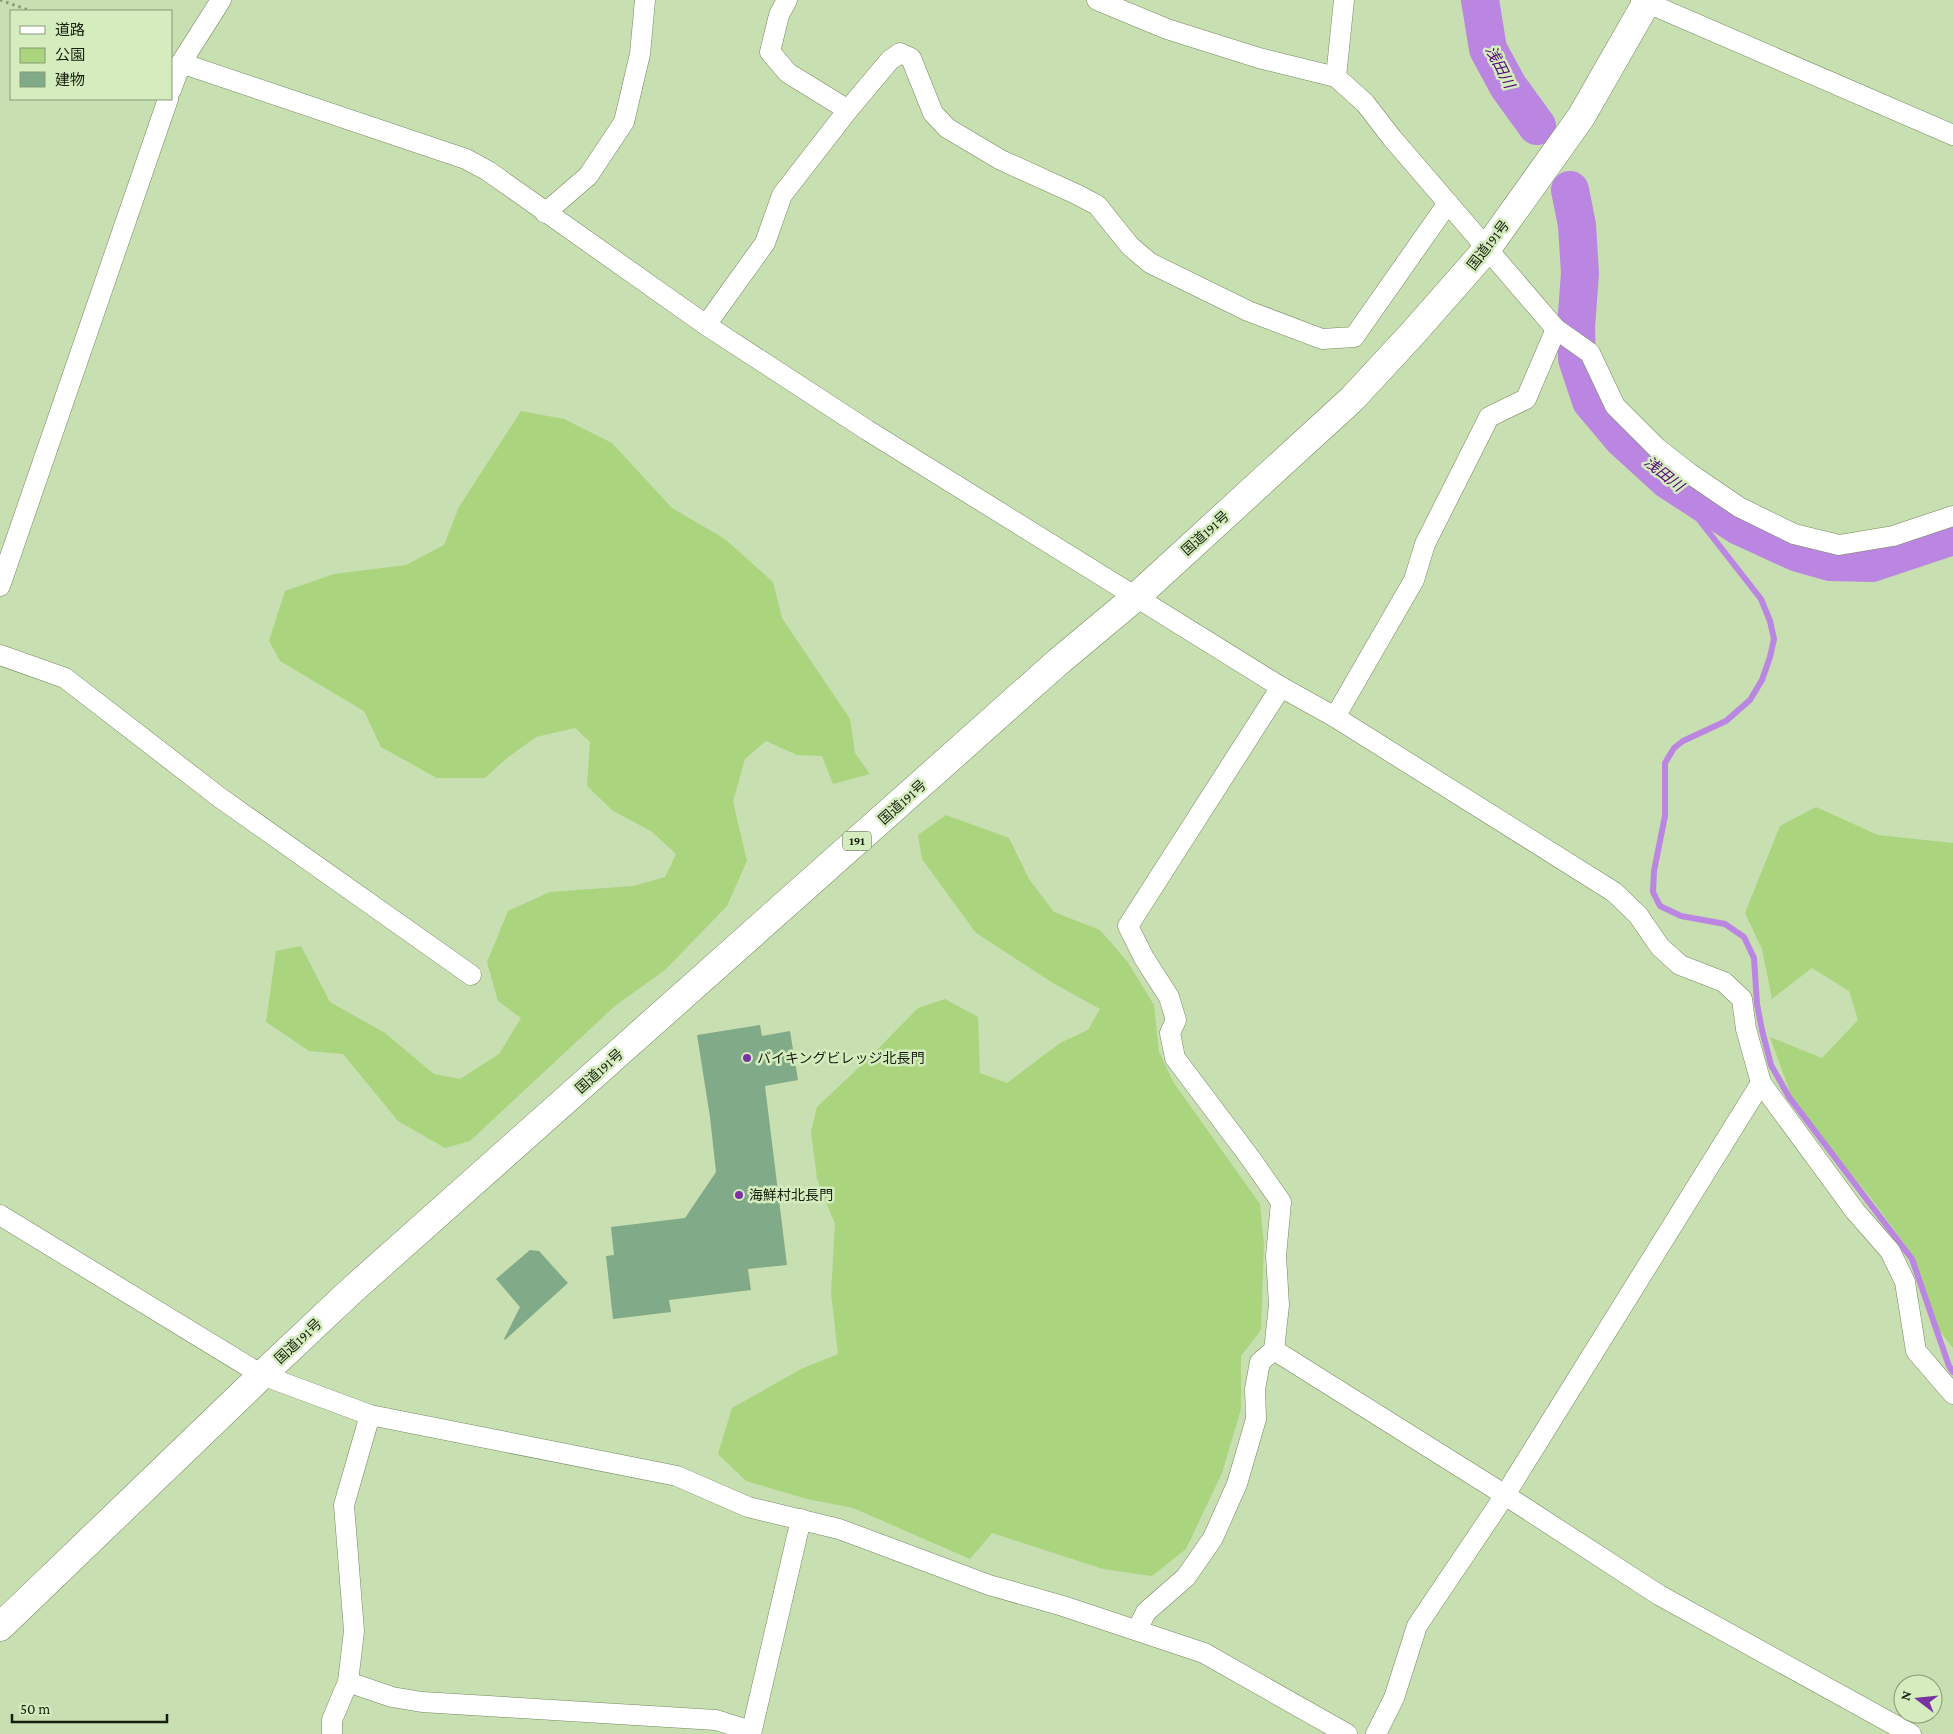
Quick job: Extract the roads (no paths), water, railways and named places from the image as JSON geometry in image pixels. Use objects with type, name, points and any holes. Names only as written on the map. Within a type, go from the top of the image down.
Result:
[{"type":"highway","name":"国道191号","points":[[0,1627],[351,1291],[1058,662],[1136,596],[1352,399],[1486,250],[1581,118],[1645,1]]},
{"type":"street","points":[[172,87],[180,63],[221,0]]},
{"type":"street","points":[[545,213],[588,176],[624,122],[640,54],[645,0]]},
{"type":"street","points":[[787,0],[779,15],[770,52],[788,73],[848,110]]},
{"type":"street","points":[[1097,0],[1167,29],[1259,58],[1336,77],[1365,103],[1486,250],[1560,331],[1583,346],[1590,353],[1615,406],[1656,448],[1688,474],[1739,507],[1794,534],[1839,544],[1893,536],[1953,516]]},
{"type":"street","points":[[1336,77],[1344,0]]},
{"type":"street","points":[[1645,1],[1953,135]]},
{"type":"street","points":[[706,325],[765,243],[782,195],[848,110],[890,60],[900,53],[911,58],[933,113],[947,128],[1001,160],[1097,205],[1130,246],[1150,263],[1248,311],[1322,339],[1354,337],[1448,203]]},
{"type":"street","points":[[180,63],[466,158],[488,171],[706,325],[867,430],[1281,686],[1336,717],[1614,892],[1638,915],[1660,947],[1680,965],[1724,982],[1742,999],[1746,1029],[1761,1083],[1855,1211],[1890,1251],[1905,1282],[1916,1351],[1953,1394]]},
{"type":"street","points":[[0,586],[168,100]]},
{"type":"street","points":[[1336,717],[1414,580],[1425,544],[1489,417],[1526,399],[1560,331]]},
{"type":"street","points":[[0,655],[65,678],[219,797],[471,975]]},
{"type":"street","points":[[1137,1630],[1146,1612],[1186,1577],[1213,1538],[1237,1484],[1256,1419],[1255,1389],[1260,1362],[1274,1350],[1279,1305],[1276,1256],[1281,1202],[1175,1058],[1170,1033],[1176,1020],[1169,997],[1144,958],[1128,926],[1281,686]]},
{"type":"street","points":[[1376,1734],[1394,1698],[1416,1626],[1506,1495],[1761,1083]]},
{"type":"street","points":[[0,1215],[262,1375],[370,1415],[678,1476],[748,1507],[839,1529],[989,1585],[1063,1606],[1204,1653],[1347,1734]]},
{"type":"street","points":[[1274,1350],[1506,1495],[1659,1595],[1910,1734]]},
{"type":"street","points":[[332,1734],[332,1720],[348,1682],[354,1631],[344,1505],[370,1415]]},
{"type":"street","points":[[348,1682],[392,1697],[422,1702],[716,1720],[751,1732],[801,1519]]},
{"type":"waterway","name":"浅田川","points":[[1480,0],[1488,49],[1508,86],[1537,126]]},
{"type":"waterway","name":"浅田川","points":[[1570,190],[1577,225],[1580,273],[1576,327],[1577,359],[1591,401],[1623,439],[1668,480],[1739,526],[1798,553],[1830,562],[1872,563],[1953,536]]},
{"type":"waterway","points":[[1668,480],[1761,599],[1770,621],[1774,639],[1762,680],[1750,700],[1726,721],[1683,741],[1674,748],[1665,763],[1665,816],[1654,871],[1653,892],[1660,906],[1681,916],[1725,924],[1744,937],[1754,958],[1757,1004],[1771,1065],[1789,1097],[1912,1259],[1949,1366],[1953,1372]]},
{"type":"place","name":"バイキングビレッジ北長門","points":[[747,1058]]},
{"type":"place","name":"海鮮村北長門","points":[[739,1195]]}]
